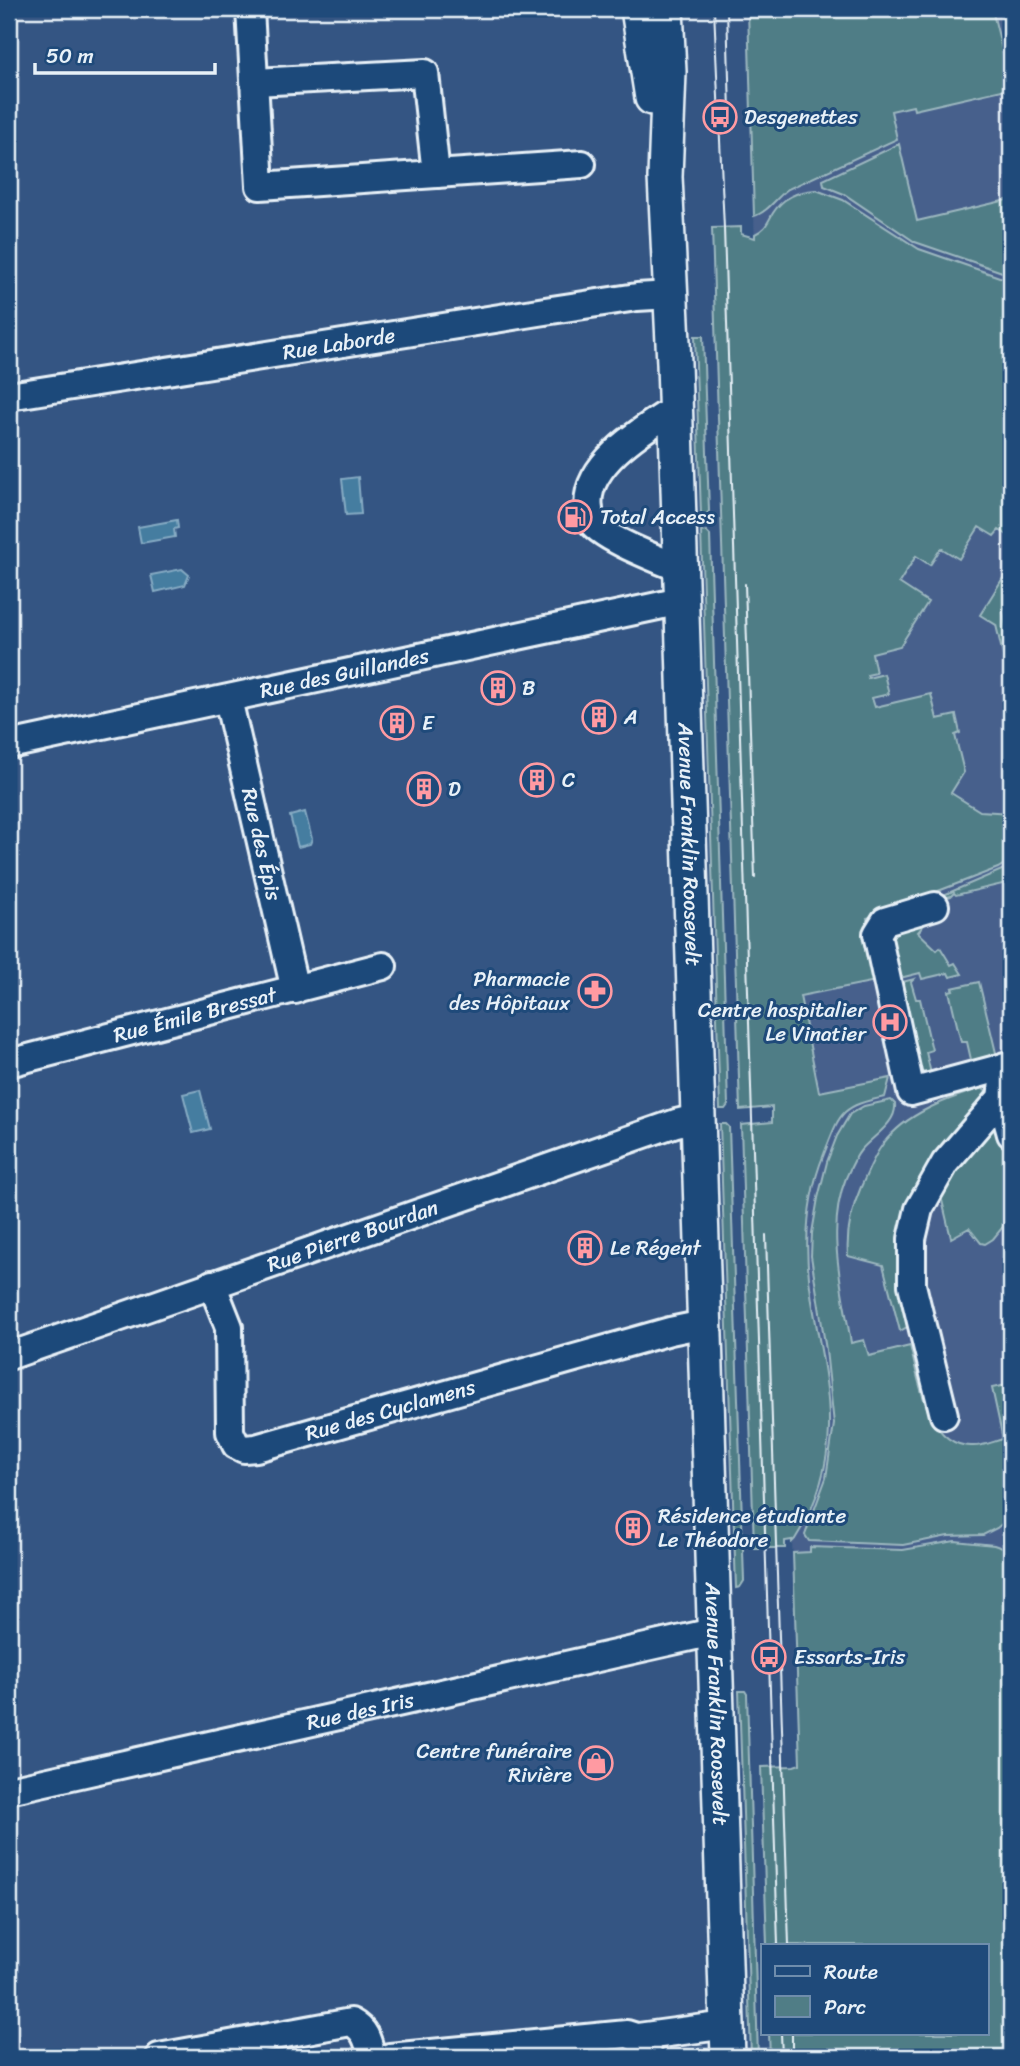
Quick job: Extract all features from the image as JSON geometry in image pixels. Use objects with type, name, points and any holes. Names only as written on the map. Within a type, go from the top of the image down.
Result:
[{"type":"main road","name":"Avenue Franklin Roosevelt","points":[[638,9],[665,177]]},
{"type":"main road","name":"Avenue Franklin Roosevelt","points":[[667,9],[669,72],[665,177],[675,409],[727,2041]]},
{"type":"street","points":[[250,9],[260,186],[582,164]]},
{"type":"street","name":"Avenue Franklin Roosevelt","points":[[669,72],[678,46],[679,9]]},
{"type":"street","points":[[255,82],[425,73],[436,174]]},
{"type":"street","name":"Rue Laborde","points":[[9,396],[545,311],[637,297],[670,295]]},
{"type":"street","points":[[675,409],[644,428],[604,465],[592,481],[587,497],[590,520],[605,534],[679,568]]},
{"type":"street","name":"Rue des Guillandes","points":[[9,744],[681,601]]},
{"type":"street","name":"Rue des Épis","points":[[228,699],[296,990]]},
{"type":"street","points":[[935,906],[885,921],[877,934],[911,1092],[1008,1066],[1001,1098],[1011,1135]]},
{"type":"street","name":"Rue Émile Bressat","points":[[9,1063],[383,966]]},
{"type":"street","points":[[944,1415],[912,1285],[912,1239],[919,1209],[945,1163],[1001,1098]]},
{"type":"street","name":"Rue Pierre Bourdan","points":[[9,1356],[697,1118]]},
{"type":"street","name":"Rue des Cyclamens","points":[[212,1284],[229,1327],[230,1432],[236,1446],[244,1449],[256,1448],[656,1335],[704,1324]]},
{"type":"street","name":"Rue des Iris","points":[[9,1790],[713,1632]]},
{"type":"street","points":[[159,2057],[351,2022],[359,2026],[368,2038],[372,2057]]},
{"type":"street","points":[[390,2057],[627,2034],[643,2047],[727,2041]]},
{"type":"shaded area","name":"Centre hospitalier Le Vinatier","points":[[748,9],[1011,9],[1011,2057],[988,2034],[988,1944],[794,1766],[800,1764],[773,1122],[752,454],[756,283]]},
{"type":"shaded area","points":[[358,477],[361,514],[346,515],[342,479]]},
{"type":"shaded area","points":[[177,520],[175,537],[141,543],[138,527]]},
{"type":"shaded area","points":[[182,569],[189,575],[185,585],[155,592],[151,575]]},
{"type":"shaded area","points":[[305,812],[312,839],[310,844],[298,847],[290,816]]},
{"type":"shaded area","points":[[200,1090],[210,1129],[193,1133],[183,1094]]},
{"type":"green space","points":[[748,9],[992,9],[1005,61],[1011,60],[1011,88],[914,110],[913,106],[891,111],[897,139],[788,189],[768,208],[754,216]]},
{"type":"green space","points":[[899,144],[917,221],[1011,199],[1011,275],[915,242],[844,194],[824,186],[823,180]]},
{"type":"green space","points":[[816,190],[843,200],[919,249],[1011,281],[1011,537],[999,530],[994,536],[979,527],[959,559],[941,548],[930,565],[916,556],[899,583],[928,602],[900,646],[872,653],[876,673],[867,675],[868,678],[884,674],[889,694],[872,698],[875,707],[931,694],[937,719],[956,715],[960,733],[955,735],[964,772],[951,793],[980,811],[1011,813],[1011,860],[998,868],[928,895],[915,905],[867,918],[881,980],[800,996],[819,1092],[890,1078],[885,1097],[850,1108],[838,1120],[813,1189],[807,1245],[809,1283],[829,1412],[828,1443],[820,1486],[809,1513],[792,1542],[785,1541],[785,1548],[754,1548],[741,1125],[772,1122],[772,1107],[740,1110],[712,228],[741,227],[741,234],[755,238],[755,234],[764,228],[777,207],[786,199],[797,193]]},
{"type":"green space","points":[[695,336],[703,336],[709,511],[705,516],[701,516]]},
{"type":"green space","points":[[706,531],[710,535],[728,1105],[725,1109],[720,1109],[701,532]]},
{"type":"green space","points":[[1011,565],[1011,598],[1003,611],[1011,653],[1003,655],[996,625],[980,615]]},
{"type":"green space","points":[[1011,866],[1011,882],[956,895],[954,893],[925,903]]},
{"type":"green space","points":[[935,912],[918,932],[937,950],[940,947],[951,965],[955,963],[962,974],[950,977],[948,973],[922,979],[920,973],[892,980],[885,945],[891,925]]},
{"type":"green space","points":[[914,979],[911,982],[916,999],[920,999],[932,1050],[926,1052],[931,1074],[915,1067],[894,984]]},
{"type":"green space","points":[[979,982],[997,1057],[972,1064],[967,1042],[961,1042],[949,991]]},
{"type":"green space","points":[[982,1088],[989,1094],[901,1231],[897,1267],[910,1321],[907,1327],[900,1331],[883,1265],[848,1256],[854,1204],[873,1159],[892,1133],[928,1108]]},
{"type":"green space","points":[[891,1100],[895,1104],[892,1117],[857,1156],[840,1198],[836,1239],[840,1282],[851,1343],[864,1340],[869,1356],[910,1346],[921,1392],[934,1423],[944,1435],[956,1443],[975,1446],[1003,1439],[992,1388],[1011,1384],[1011,1516],[983,1535],[948,1536],[903,1545],[809,1541],[805,1535],[826,1478],[834,1424],[826,1350],[811,1256],[818,1198],[827,1162],[837,1136],[850,1114],[864,1106]]},
{"type":"green space","points":[[992,1117],[1003,1122],[1011,1156],[1011,1217],[993,1239],[985,1244],[981,1243],[969,1228],[951,1238],[940,1192]]},
{"type":"green space","points":[[720,1124],[729,1127],[744,1581],[736,1588]]},
{"type":"green space","points":[[955,1541],[994,1545],[1011,1551],[1011,2057],[770,2057],[769,2035],[988,2035],[988,1944],[767,1944],[761,1767],[800,1764],[793,1553],[810,1552],[810,1547],[903,1550]]},
{"type":"green space","points":[[739,1691],[745,1691],[747,1694],[758,2057],[751,2057]]},
{"type":"tram line","points":[[714,9],[724,228],[778,1944]]},
{"type":"tram line","points":[[727,9],[730,112]]},
{"type":"tram line","points":[[745,584],[755,878]]},
{"type":"tram line","points":[[766,1235],[789,1944]]},
{"type":"tram line","points":[[781,2035],[782,2057]]},
{"type":"tram line","points":[[792,2035],[792,2057]]},
{"type":"place","name":"Desgenettes","points":[[720,117]]},
{"type":"place","name":"Total Access","points":[[575,517]]},
{"type":"place","name":"B","points":[[498,688]]},
{"type":"place","name":"A","points":[[599,717]]},
{"type":"place","name":"E","points":[[397,723]]},
{"type":"place","name":"C","points":[[537,780]]},
{"type":"place","name":"D","points":[[424,789]]},
{"type":"place","name":"Pharmacie des Hôpitaux","points":[[595,991]]},
{"type":"place","name":"Centre hospitalier Le Vinatier","points":[[890,1022]]},
{"type":"place","name":"Le Régent","points":[[585,1248]]},
{"type":"place","name":"Résidence étudiante Le Théodore","points":[[633,1528]]},
{"type":"place","name":"Essarts-Iris","points":[[769,1657]]},
{"type":"place","name":"Centre funéraire Rivière","points":[[596,1763]]}]
